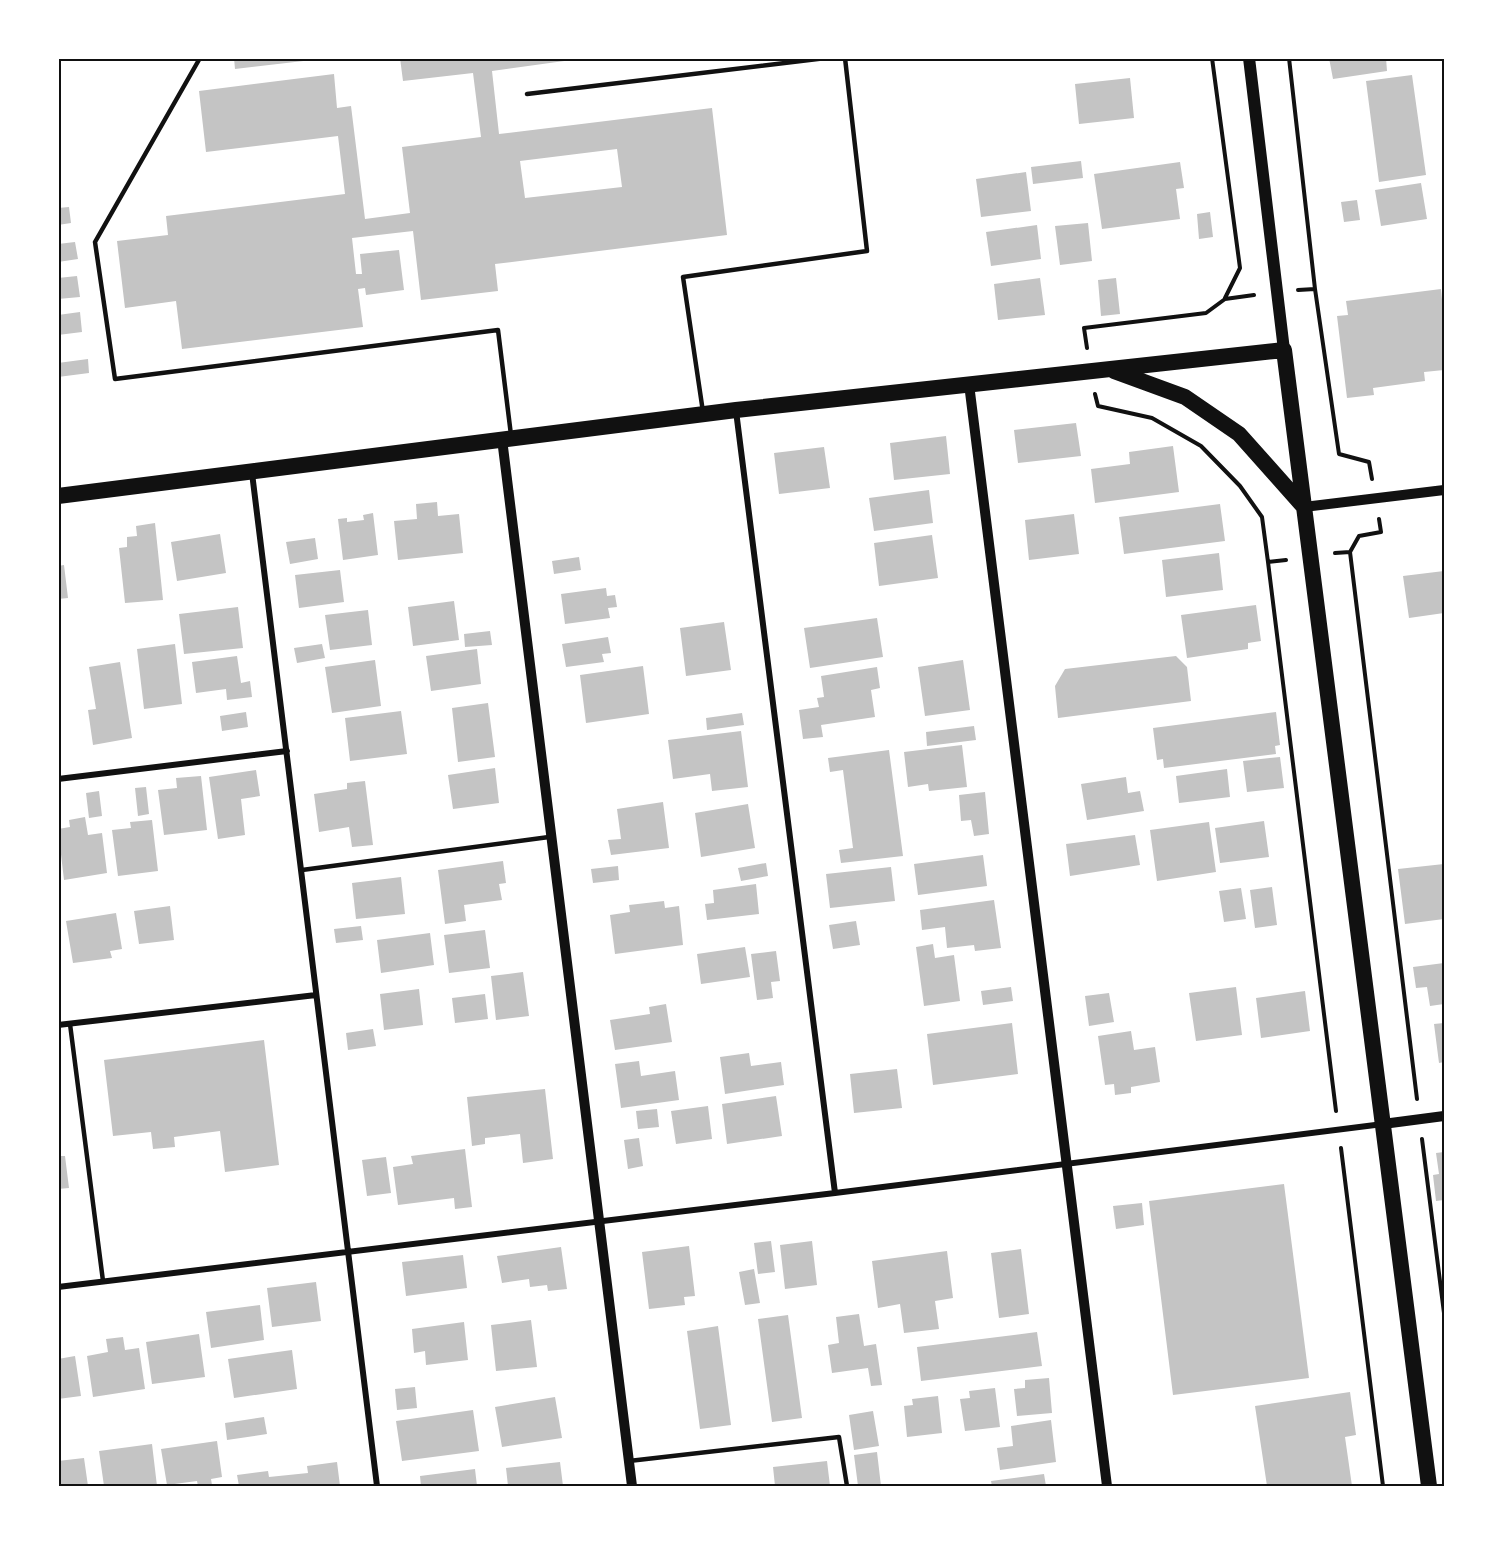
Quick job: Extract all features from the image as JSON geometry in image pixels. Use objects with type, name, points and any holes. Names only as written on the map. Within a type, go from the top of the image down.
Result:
[{"type":"highway","points":[[58,496],[736,410],[1284,350],[1429,1486]]},
{"type":"highway","points":[[1110,370],[1185,398],[1239,434],[1304,507]]},
{"type":"main road","points":[[1249,58],[1284,350]]},
{"type":"street","points":[[969,384],[1107,1486]]},
{"type":"street","points":[[736,410],[835,1194]]},
{"type":"street","points":[[506,438],[632,1486]]},
{"type":"street","points":[[252,473],[377,1486]]},
{"type":"street","points":[[1304,507],[1444,490]]},
{"type":"street","points":[[58,779],[287,751]]},
{"type":"street","points":[[58,1025],[316,995]]},
{"type":"street","points":[[58,1287],[349,1250],[835,1194],[1067,1162],[1444,1116]]},
{"type":"lane","points":[[200,58],[95,242],[115,379],[498,330],[506,438]]},
{"type":"lane","points":[[527,94],[826,58]]},
{"type":"lane","points":[[703,414],[683,277],[867,251],[845,58]]},
{"type":"lane","points":[[302,870],[553,836]]},
{"type":"lane","points":[[70,1024],[103,1281]]},
{"type":"lane","points":[[629,1461],[839,1437],[847,1486]]},
{"type":"path","points":[[1212,58],[1240,268],[1225,298]]},
{"type":"path","points":[[1289,58],[1315,289],[1339,454],[1369,462],[1381,532],[1359,536],[1350,552],[1444,1313]]},
{"type":"path","points":[[1277,292],[1315,289]]},
{"type":"path","points":[[1350,552],[1268,562],[1383,1486]]},
{"type":"building","points":[[234,58],[312,58],[312,60],[235,69]]},
{"type":"building","points":[[400,58],[586,58],[492,71],[499,134],[712,108],[727,235],[495,264],[498,291],[421,300],[413,231],[352,238],[356,274],[362,274],[360,254],[399,250],[404,290],[366,295],[365,288],[358,289],[363,327],[182,349],[176,301],[125,308],[117,241],[168,235],[166,216],[345,194],[338,136],[206,152],[199,91],[334,74],[337,108],[351,106],[365,219],[410,213],[402,147],[481,137],[473,73],[403,81]],"holes":[[[617,149],[622,187],[525,198],[520,161]]]},
{"type":"building","points":[[1329,58],[1386,58],[1387,71],[1333,79]]},
{"type":"building","points":[[1412,75],[1426,175],[1379,182],[1366,81]]},
{"type":"building","points":[[1130,78],[1134,118],[1079,124],[1075,84]]},
{"type":"building","points":[[1081,161],[1083,178],[1033,184],[1031,167]]},
{"type":"building","points":[[1180,162],[1184,188],[1176,189],[1180,219],[1102,229],[1094,174]]},
{"type":"building","points":[[1026,172],[1031,211],[981,217],[976,179]]},
{"type":"building","points":[[1421,183],[1427,219],[1381,226],[1375,190]]},
{"type":"building","points":[[1357,200],[1360,220],[1344,222],[1341,202]]},
{"type":"building","points":[[69,207],[71,223],[58,225],[58,208]]},
{"type":"building","points":[[1210,212],[1213,237],[1199,239],[1197,214]]},
{"type":"building","points":[[1088,223],[1092,261],[1060,265],[1055,226]]},
{"type":"building","points":[[1037,225],[1041,259],[991,266],[986,232]]},
{"type":"building","points":[[75,242],[78,259],[58,262],[58,244]]},
{"type":"building","points":[[77,276],[80,297],[58,299],[58,278]]},
{"type":"building","points":[[1040,278],[1045,315],[998,320],[994,284]]},
{"type":"building","points":[[1116,278],[1120,314],[1101,316],[1098,280]]},
{"type":"building","points":[[1441,289],[1444,320],[1444,370],[1424,372],[1425,381],[1373,388],[1374,395],[1347,398],[1337,316],[1348,315],[1346,301]]},
{"type":"building","points":[[80,312],[82,332],[58,335],[58,315]]},
{"type":"building","points":[[88,359],[89,373],[58,377],[58,363]]},
{"type":"building","points":[[1076,423],[1081,456],[1018,463],[1014,430]]},
{"type":"building","points":[[946,436],[950,474],[894,480],[890,443]]},
{"type":"building","points":[[1173,446],[1179,492],[1095,503],[1091,469],[1130,464],[1129,452]]},
{"type":"building","points":[[824,447],[830,488],[779,494],[774,453]]},
{"type":"building","points":[[929,490],[933,523],[874,531],[869,498]]},
{"type":"building","points":[[437,502],[438,516],[459,514],[463,553],[398,560],[394,521],[417,519],[416,504]]},
{"type":"building","points":[[1220,504],[1225,541],[1124,554],[1119,517]]},
{"type":"building","points":[[373,513],[378,555],[343,560],[338,519],[347,518],[347,522],[364,520],[363,515]]},
{"type":"building","points":[[1074,514],[1079,554],[1029,560],[1025,520]]},
{"type":"building","points":[[155,523],[163,600],[125,603],[119,548],[127,547],[127,537],[137,536],[136,526]]},
{"type":"building","points":[[220,534],[226,573],[177,581],[171,542]]},
{"type":"building","points":[[932,535],[938,578],[879,586],[874,543]]},
{"type":"building","points":[[315,538],[318,559],[290,564],[286,542]]},
{"type":"building","points":[[1219,553],[1223,590],[1166,597],[1162,560]]},
{"type":"building","points":[[579,557],[581,570],[554,574],[552,561]]},
{"type":"building","points":[[64,565],[68,598],[58,599],[58,566]]},
{"type":"building","points":[[340,570],[344,602],[299,608],[295,575]]},
{"type":"building","points":[[1444,571],[1444,613],[1409,618],[1403,576]]},
{"type":"building","points":[[606,588],[607,596],[615,595],[617,607],[608,608],[610,618],[565,624],[561,594]]},
{"type":"building","points":[[454,601],[459,640],[413,646],[408,607]]},
{"type":"building","points":[[1256,605],[1261,641],[1248,643],[1248,649],[1187,658],[1181,615]]},
{"type":"building","points":[[238,607],[243,648],[184,654],[179,614]]},
{"type":"building","points":[[368,610],[372,645],[330,650],[325,615]]},
{"type":"building","points":[[877,618],[883,657],[810,668],[804,628]]},
{"type":"building","points":[[724,622],[731,670],[686,676],[680,628]]},
{"type":"building","points":[[490,631],[492,645],[465,647],[464,634]]},
{"type":"building","points":[[608,637],[611,653],[602,654],[604,662],[566,667],[562,644]]},
{"type":"building","points":[[175,644],[182,704],[144,709],[137,649]]},
{"type":"building","points":[[322,644],[325,658],[297,663],[294,648]]},
{"type":"building","points":[[477,649],[481,684],[431,691],[426,656]]},
{"type":"building","points":[[237,656],[241,683],[250,681],[252,697],[227,700],[226,689],[196,693],[192,662]]},
{"type":"building","points":[[1176,656],[1187,667],[1191,701],[1058,718],[1055,686],[1065,669]]},
{"type":"building","points":[[375,660],[381,706],[332,713],[325,667]]},
{"type":"building","points":[[963,660],[970,710],[925,716],[918,667]]},
{"type":"building","points":[[120,662],[132,738],[93,745],[88,710],[96,709],[89,667]]},
{"type":"building","points":[[643,666],[649,714],[586,723],[580,675]]},
{"type":"building","points":[[877,667],[880,688],[871,690],[875,717],[821,725],[823,737],[803,739],[799,710],[819,707],[817,698],[824,697],[821,676]]},
{"type":"building","points":[[488,703],[495,757],[458,762],[452,708]]},
{"type":"building","points":[[401,711],[407,754],[350,761],[345,718]]},
{"type":"building","points":[[246,712],[248,727],[222,731],[220,716]]},
{"type":"building","points":[[1276,712],[1280,745],[1275,746],[1276,754],[1164,768],[1163,759],[1157,760],[1153,728]]},
{"type":"building","points":[[742,713],[744,725],[707,730],[706,718]]},
{"type":"building","points":[[974,726],[976,740],[927,746],[926,732]]},
{"type":"building","points":[[741,731],[748,787],[712,791],[710,774],[673,779],[668,740]]},
{"type":"building","points":[[962,745],[967,787],[929,791],[928,784],[908,787],[904,752]]},
{"type":"building","points":[[889,750],[903,856],[841,863],[839,850],[853,848],[843,770],[830,772],[828,758]]},
{"type":"building","points":[[1280,757],[1284,788],[1247,792],[1243,761]]},
{"type":"building","points":[[495,768],[499,803],[453,809],[448,775]]},
{"type":"building","points":[[1227,769],[1230,797],[1179,803],[1176,776]]},
{"type":"building","points":[[256,770],[260,796],[241,799],[245,835],[218,839],[209,777]]},
{"type":"building","points":[[201,776],[207,830],[164,835],[158,790],[177,788],[176,778]]},
{"type":"building","points":[[1126,777],[1128,793],[1140,791],[1144,811],[1087,820],[1081,784]]},
{"type":"building","points":[[365,781],[373,845],[352,847],[349,827],[319,832],[314,794],[347,789],[347,783]]},
{"type":"building","points":[[146,787],[149,814],[138,816],[135,788]]},
{"type":"building","points":[[99,791],[102,816],[89,818],[86,793]]},
{"type":"building","points":[[985,792],[989,834],[974,836],[971,820],[961,821],[959,795]]},
{"type":"building","points":[[663,802],[669,848],[611,855],[608,840],[621,839],[617,809]]},
{"type":"building","points":[[748,804],[755,848],[701,857],[695,813]]},
{"type":"building","points":[[85,817],[88,835],[102,833],[107,873],[64,880],[58,829],[70,827],[69,820]]},
{"type":"building","points":[[152,820],[158,871],[118,876],[112,830],[131,828],[130,822]]},
{"type":"building","points":[[1264,821],[1269,857],[1220,863],[1215,828]]},
{"type":"building","points":[[1209,822],[1216,872],[1157,881],[1150,830]]},
{"type":"building","points":[[1135,835],[1140,865],[1070,876],[1066,844]]},
{"type":"building","points":[[983,855],[987,886],[918,895],[914,864]]},
{"type":"building","points":[[503,861],[506,883],[499,884],[502,900],[464,905],[466,921],[445,924],[438,870]]},
{"type":"building","points":[[766,863],[768,876],[741,881],[738,868]]},
{"type":"building","points":[[1444,864],[1444,919],[1405,924],[1398,869]]},
{"type":"building","points":[[618,866],[619,880],[593,883],[591,869]]},
{"type":"building","points":[[891,867],[895,901],[830,908],[826,874]]},
{"type":"building","points":[[401,877],[405,914],[356,919],[352,883]]},
{"type":"building","points":[[756,884],[759,914],[707,920],[705,904],[714,903],[713,890]]},
{"type":"building","points":[[1272,887],[1277,925],[1255,928],[1250,890]]},
{"type":"building","points":[[1241,888],[1246,919],[1224,922],[1219,891]]},
{"type":"building","points":[[994,900],[1001,948],[975,951],[974,945],[947,948],[945,927],[922,930],[920,910]]},
{"type":"building","points":[[664,901],[665,908],[679,906],[683,945],[615,954],[610,915],[630,912],[629,905]]},
{"type":"building","points":[[170,906],[174,940],[139,944],[134,911]]},
{"type":"building","points":[[116,913],[122,949],[110,951],[112,958],[73,963],[66,921]]},
{"type":"building","points":[[856,921],[860,945],[833,949],[829,925]]},
{"type":"building","points":[[361,926],[363,940],[336,943],[334,929]]},
{"type":"building","points":[[485,930],[490,968],[449,973],[444,935]]},
{"type":"building","points":[[430,933],[434,965],[381,973],[377,940]]},
{"type":"building","points":[[933,944],[935,958],[954,955],[960,1001],[924,1006],[916,947]]},
{"type":"building","points":[[745,947],[750,977],[701,984],[697,954]]},
{"type":"building","points":[[776,951],[780,981],[771,982],[773,998],[757,1000],[751,954]]},
{"type":"building","points":[[1444,963],[1444,1004],[1430,1006],[1427,987],[1416,988],[1413,967]]},
{"type":"building","points":[[523,972],[529,1016],[496,1020],[491,976]]},
{"type":"building","points":[[1011,987],[1013,1001],[983,1005],[981,991]]},
{"type":"building","points":[[1236,987],[1242,1035],[1196,1041],[1189,993]]},
{"type":"building","points":[[419,989],[423,1025],[384,1030],[380,994]]},
{"type":"building","points":[[1305,991],[1310,1031],[1261,1038],[1256,998]]},
{"type":"building","points":[[1109,993],[1114,1022],[1089,1026],[1085,996]]},
{"type":"building","points":[[485,994],[488,1019],[455,1023],[452,998]]},
{"type":"building","points":[[666,1004],[672,1042],[615,1050],[610,1020],[650,1014],[649,1007]]},
{"type":"building","points":[[1012,1023],[1018,1074],[933,1085],[927,1034]]},
{"type":"building","points":[[1444,1023],[1444,1062],[1439,1063],[1434,1024]]},
{"type":"building","points":[[373,1029],[376,1046],[348,1050],[346,1033]]},
{"type":"building","points":[[1131,1031],[1134,1050],[1155,1047],[1160,1082],[1131,1087],[1131,1093],[1115,1095],[1114,1084],[1105,1085],[1098,1036]]},
{"type":"building","points":[[264,1040],[279,1165],[225,1172],[220,1131],[174,1137],[175,1147],[153,1149],[151,1132],[113,1136],[104,1060]]},
{"type":"building","points":[[749,1053],[751,1066],[781,1062],[784,1085],[725,1094],[720,1057]]},
{"type":"building","points":[[639,1061],[641,1076],[675,1071],[679,1100],[621,1108],[615,1064]]},
{"type":"building","points":[[897,1069],[902,1108],[854,1113],[850,1074]]},
{"type":"building","points":[[545,1089],[553,1159],[523,1163],[520,1134],[485,1138],[485,1144],[472,1146],[467,1097]]},
{"type":"building","points":[[776,1096],[782,1136],[727,1144],[722,1104]]},
{"type":"building","points":[[708,1106],[712,1139],[676,1144],[671,1111]]},
{"type":"building","points":[[657,1109],[659,1127],[638,1129],[636,1111]]},
{"type":"building","points":[[639,1138],[643,1166],[628,1169],[624,1140]]},
{"type":"building","points":[[465,1149],[472,1207],[455,1209],[454,1198],[398,1205],[393,1167],[413,1164],[411,1156]]},
{"type":"building","points":[[1444,1152],[1444,1200],[1436,1201],[1433,1175],[1439,1174],[1436,1153]]},
{"type":"building","points":[[58,1156],[65,1156],[69,1188],[58,1189]]},
{"type":"building","points":[[386,1157],[391,1193],[367,1196],[362,1160]]},
{"type":"building","points":[[1284,1184],[1309,1378],[1173,1395],[1149,1201]]},
{"type":"building","points":[[1142,1203],[1144,1225],[1116,1229],[1113,1206]]},
{"type":"building","points":[[771,1241],[775,1272],[758,1274],[754,1243]]},
{"type":"building","points":[[812,1241],[817,1285],[785,1289],[780,1245]]},
{"type":"building","points":[[689,1246],[695,1296],[684,1297],[685,1305],[649,1309],[642,1252]]},
{"type":"building","points":[[561,1247],[567,1289],[548,1291],[547,1285],[530,1287],[529,1279],[502,1283],[497,1256]]},
{"type":"building","points":[[1021,1249],[1029,1314],[999,1318],[991,1253]]},
{"type":"building","points":[[947,1251],[953,1298],[935,1301],[939,1329],[904,1333],[900,1304],[878,1308],[872,1261]]},
{"type":"building","points":[[463,1255],[467,1288],[406,1296],[402,1262]]},
{"type":"building","points":[[754,1269],[760,1303],[745,1305],[739,1272]]},
{"type":"building","points":[[316,1282],[321,1321],[272,1327],[267,1288]]},
{"type":"building","points":[[260,1305],[264,1340],[211,1348],[206,1312]]},
{"type":"building","points":[[859,1314],[864,1346],[876,1344],[882,1385],[871,1386],[868,1368],[832,1373],[828,1345],[839,1343],[836,1317]]},
{"type":"building","points":[[788,1315],[802,1418],[772,1422],[758,1319]]},
{"type":"building","points":[[531,1320],[537,1367],[496,1371],[491,1325]]},
{"type":"building","points":[[464,1322],[468,1360],[426,1365],[425,1351],[414,1353],[412,1329]]},
{"type":"building","points":[[718,1326],[731,1425],[700,1429],[687,1331]]},
{"type":"building","points":[[1037,1332],[1042,1366],[921,1381],[917,1347]]},
{"type":"building","points":[[199,1334],[205,1377],[152,1384],[146,1342]]},
{"type":"building","points":[[123,1337],[125,1350],[139,1348],[145,1389],[93,1397],[87,1356],[108,1352],[106,1339]]},
{"type":"building","points":[[292,1350],[297,1389],[234,1398],[228,1359]]},
{"type":"building","points":[[75,1356],[81,1396],[58,1399],[58,1359]]},
{"type":"building","points":[[1049,1378],[1052,1413],[1017,1416],[1014,1389],[1025,1388],[1025,1380]]},
{"type":"building","points":[[415,1387],[417,1408],[397,1410],[395,1389]]},
{"type":"building","points":[[995,1388],[1000,1427],[965,1431],[960,1399],[970,1398],[969,1391]]},
{"type":"building","points":[[1350,1392],[1356,1435],[1345,1437],[1352,1486],[1267,1486],[1255,1406]]},
{"type":"building","points":[[938,1396],[942,1433],[907,1437],[904,1406],[913,1405],[912,1399]]},
{"type":"building","points":[[555,1397],[562,1438],[502,1447],[495,1407]]},
{"type":"building","points":[[473,1410],[479,1451],[402,1461],[396,1421]]},
{"type":"building","points":[[873,1411],[879,1446],[854,1450],[849,1415]]},
{"type":"building","points":[[264,1417],[267,1434],[227,1440],[225,1423]]},
{"type":"building","points":[[1051,1420],[1056,1462],[1000,1470],[997,1448],[1013,1446],[1011,1426]]},
{"type":"building","points":[[217,1441],[222,1477],[211,1479],[212,1485],[206,1486],[198,1486],[197,1481],[167,1485],[161,1449]]},
{"type":"building","points":[[152,1444],[157,1486],[104,1486],[99,1451]]},
{"type":"building","points":[[877,1452],[881,1486],[858,1486],[854,1455]]},
{"type":"building","points":[[84,1458],[88,1486],[58,1486],[58,1461]]},
{"type":"building","points":[[827,1461],[830,1486],[775,1486],[773,1467]]},
{"type":"building","points":[[337,1462],[340,1486],[239,1486],[237,1475],[268,1471],[269,1477],[308,1473],[307,1466]]},
{"type":"building","points":[[560,1462],[563,1486],[508,1486],[506,1468]]},
{"type":"building","points":[[475,1469],[477,1486],[421,1486],[420,1476]]},
{"type":"building","points":[[1044,1474],[1046,1486],[992,1486],[991,1481]]}]
